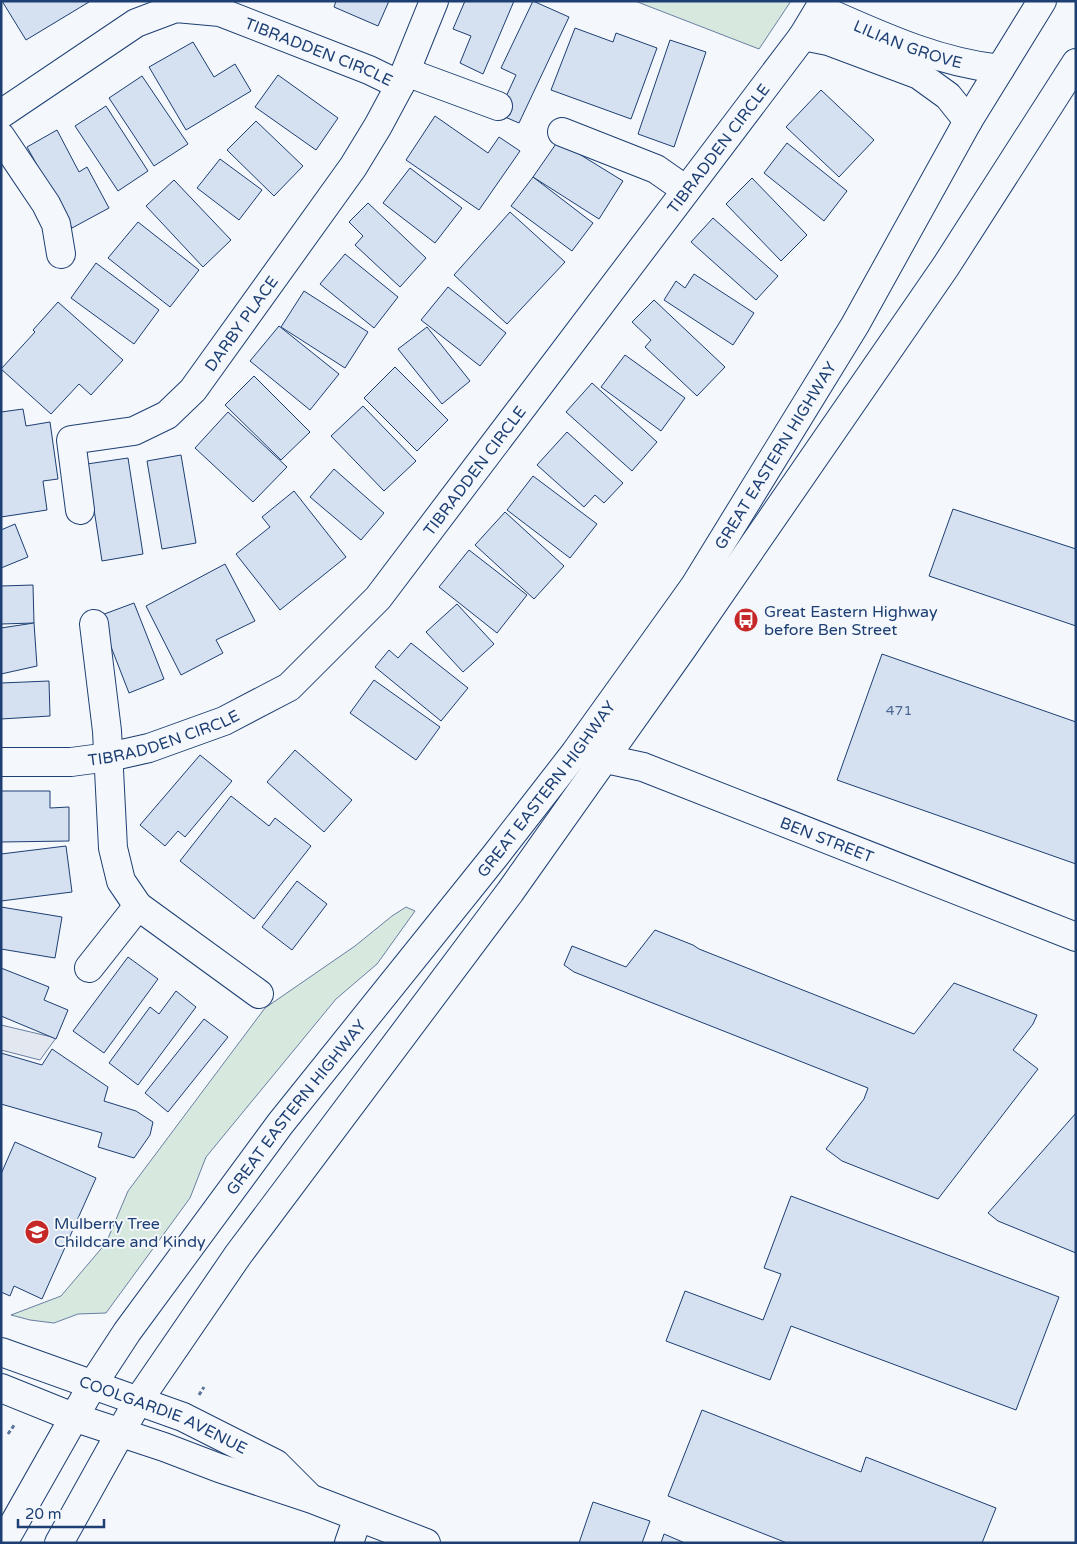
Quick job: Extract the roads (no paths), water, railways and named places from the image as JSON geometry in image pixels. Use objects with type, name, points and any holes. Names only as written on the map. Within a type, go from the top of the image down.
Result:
[{"type":"main road","name":"TIBRADDEN CIRCLE","points":[[1,114],[136,23],[176,8],[220,12],[369,70],[403,78],[434,1]]},
{"type":"main road","name":"GREAT EASTERN HIGHWAY","points":[[3,1543],[93,1384],[128,1332],[280,1124],[489,864],[575,752],[694,587],[855,325],[968,121],[1042,1]]},
{"type":"main road","name":"TIBRADDEN CIRCLE","points":[[1,762],[71,762],[109,757],[149,748],[224,721],[289,687],[378,598],[803,36],[822,5]]},
{"type":"main road","name":"LILIAN GROVE","points":[[822,5],[905,46],[975,66],[1000,69]]},
{"type":"main road","name":"LILIAN GROVE","points":[[803,36],[828,41],[919,75],[948,96],[968,121]]},
{"type":"main road","name":"GREAT EASTERN HIGHWAY","points":[[59,1543],[138,1401],[238,1255],[510,892],[605,759],[946,266],[1076,63]]},
{"type":"main road","points":[[403,78],[498,106]]},
{"type":"main road","name":"DARBY PLACE","points":[[80,510],[71,440],[134,431],[167,414],[193,390],[353,167],[378,126],[403,78]]},
{"type":"main road","points":[[562,132],[656,169],[686,190]]},
{"type":"main road","points":[[1,137],[46,204],[56,224],[62,254]]},
{"type":"main road","points":[[94,624],[109,757],[113,848],[122,881],[138,906],[259,994]]},
{"type":"main road","name":"BEN STREET","points":[[575,752],[643,766],[1076,936]]},
{"type":"main road","points":[[89,968],[138,906]]},
{"type":"main road","name":"COOLGARDIE AVENUE","points":[[1,1352],[183,1418],[276,1464],[312,1499]]},
{"type":"main road","name":"COOLGARDIE AVENUE","points":[[1,1388],[74,1417],[312,1499],[426,1543]]},
{"type":"main road","points":[[349,1543],[358,1517]]},
{"type":"place","name":"Great Eastern Highway before Ben Street","points":[[746,620]]},
{"type":"place","name":"Mulberry Tree Childcare and Kindy","points":[[37,1232]]}]
